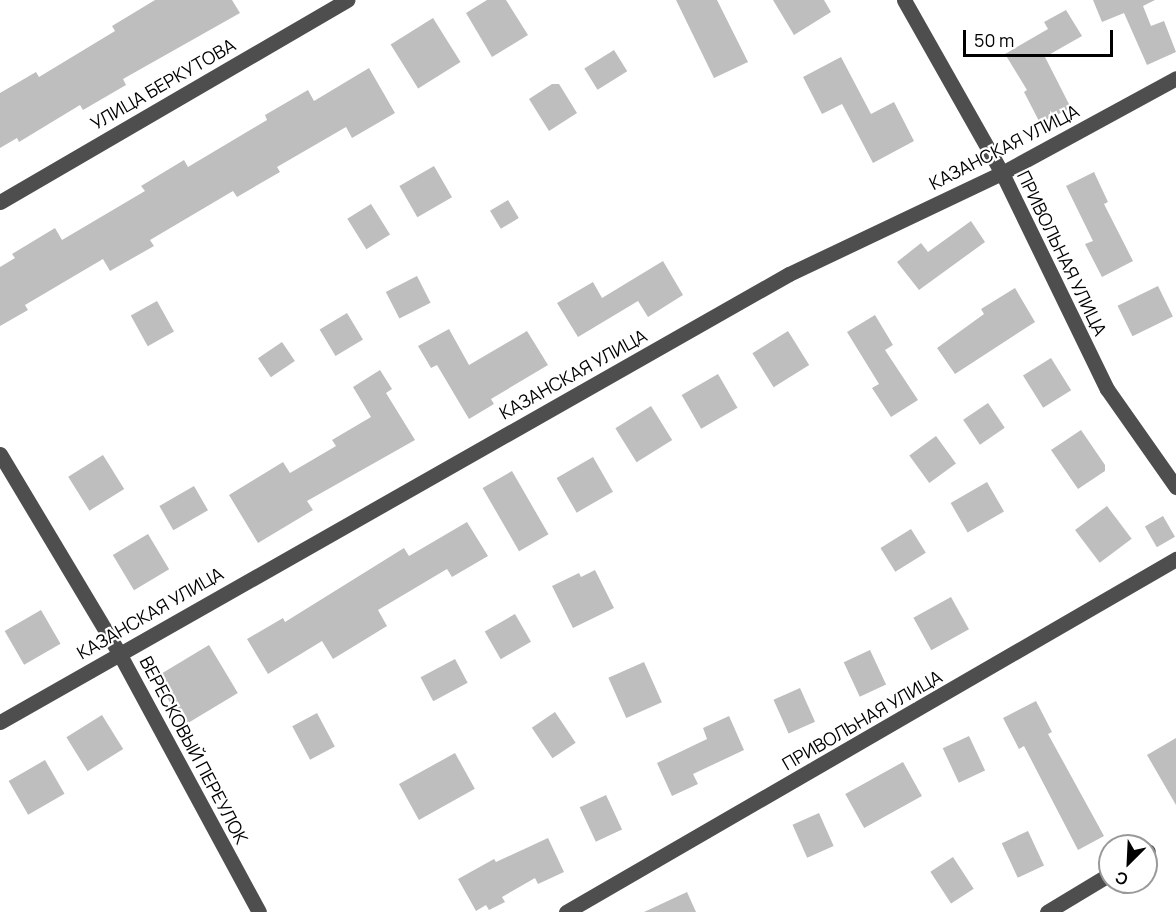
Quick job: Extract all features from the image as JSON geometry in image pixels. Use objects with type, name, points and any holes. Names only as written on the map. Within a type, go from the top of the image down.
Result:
[{"type":"street","name":"УЛИЦА БЕРКУТОВА","points":[[0,202],[347,0]]},
{"type":"street","name":"ПРИВОЛЬНАЯ УЛИЦА","points":[[904,0],[1002,173],[1107,389],[1176,487]]},
{"type":"street","name":"КАЗАНСКАЯ УЛИЦА","points":[[0,722],[789,274],[1002,173],[1176,78]]},
{"type":"street","name":"ВЕРЕСКОВЫЙ ПЕРЕУЛОК","points":[[0,454],[119,653],[259,912]]},
{"type":"street","name":"ПРИВОЛЬНАЯ УЛИЦА","points":[[566,912],[1176,559]]},
{"type":"street","points":[[1047,912],[1098,881]]},
{"type":"building","points":[[155,0],[232,0],[240,13],[123,79],[126,85],[83,110],[80,105],[19,142],[17,138],[0,148],[0,93],[36,72],[39,77],[115,31],[112,26]]},
{"type":"building","points":[[487,0],[506,0],[528,35],[492,57],[466,13]]},
{"type":"building","points":[[676,0],[717,0],[748,62],[714,78]]},
{"type":"building","points":[[773,0],[824,0],[831,12],[794,35]]},
{"type":"building","points":[[1093,0],[1155,0],[1143,6],[1151,26],[1164,21],[1176,52],[1147,65],[1124,13],[1102,22]]},
{"type":"building","points":[[1066,10],[1082,36],[1045,57],[1071,108],[1040,123],[1024,92],[1027,90],[1005,54],[1048,29],[1044,22]]},
{"type":"building","points":[[433,18],[461,62],[418,89],[391,44]]},
{"type":"building","points":[[614,50],[627,71],[598,90],[584,69]]},
{"type":"building","points":[[841,57],[871,114],[894,102],[914,141],[873,163],[842,104],[822,114],[803,77]]},
{"type":"building","points":[[369,68],[395,113],[352,138],[346,127],[277,167],[280,172],[237,197],[233,191],[150,240],[154,246],[110,271],[103,259],[25,305],[28,310],[0,326],[0,267],[15,258],[12,254],[55,228],[62,240],[145,191],[141,186],[184,160],[188,167],[267,120],[265,115],[308,90],[314,101]]},
{"type":"building","points":[[552,84],[559,84],[577,113],[549,131],[529,99]]},
{"type":"building","points":[[434,166],[452,197],[417,217],[399,186]]},
{"type":"building","points":[[1094,172],[1108,202],[1104,204],[1133,261],[1102,277],[1085,244],[1093,241],[1066,186]]},
{"type":"building","points":[[508,200],[519,218],[501,229],[490,211]]},
{"type":"building","points":[[371,204],[390,235],[366,249],[347,219]]},
{"type":"building","points":[[971,221],[985,242],[919,290],[897,262],[921,243],[928,252]]},
{"type":"building","points":[[663,261],[683,295],[648,317],[638,301],[578,337],[557,303],[593,282],[602,298]]},
{"type":"building","points":[[417,276],[431,303],[399,319],[386,292]]},
{"type":"building","points":[[1158,286],[1173,317],[1132,336],[1118,306]]},
{"type":"building","points":[[1015,288],[1035,322],[955,374],[937,348],[984,314],[981,309]]},
{"type":"building","points":[[157,301],[174,332],[148,346],[131,316]]},
{"type":"building","points":[[347,313],[363,340],[336,356],[320,329]]},
{"type":"building","points":[[875,315],[893,345],[885,350],[918,400],[891,417],[872,388],[879,384],[847,332]]},
{"type":"building","points":[[449,329],[469,365],[527,331],[548,365],[491,399],[494,404],[469,419],[437,365],[431,368],[418,346]]},
{"type":"building","points":[[788,331],[809,365],[774,387],[752,353]]},
{"type":"building","points":[[282,342],[295,361],[271,377],[258,358]]},
{"type":"building","points":[[1051,358],[1071,390],[1043,408],[1023,375]]},
{"type":"building","points":[[380,370],[392,389],[386,393],[415,440],[307,501],[313,510],[258,543],[229,495],[283,462],[290,473],[336,446],[332,440],[371,417],[353,387]]},
{"type":"building","points":[[718,374],[738,408],[701,429],[682,395]]},
{"type":"building","points":[[988,403],[1005,428],[980,445],[963,420]]},
{"type":"building","points":[[651,406],[672,440],[637,462],[615,428]]},
{"type":"building","points":[[1081,430],[1105,465],[1105,471],[1078,489],[1051,450]]},
{"type":"building","points":[[936,436],[956,464],[929,483],[909,455]]},
{"type":"building","points":[[103,455],[124,489],[89,511],[68,477]]},
{"type":"building","points":[[593,457],[613,492],[577,513],[557,478]]},
{"type":"building","points":[[512,471],[548,534],[519,551],[483,488]]},
{"type":"building","points":[[987,482],[1004,511],[968,532],[951,503]]},
{"type":"building","points":[[194,486],[208,510],[173,530],[159,506]]},
{"type":"building","points":[[1107,506],[1132,539],[1100,563],[1075,530]]},
{"type":"building","points":[[1163,516],[1175,537],[1157,547],[1145,526]]},
{"type":"building","points":[[467,522],[488,556],[452,577],[447,569],[378,610],[387,626],[333,659],[322,641],[268,674],[247,639],[283,618],[285,622],[404,548],[409,556]]},
{"type":"building","points":[[911,529],[926,553],[895,572],[880,548]]},
{"type":"building","points":[[148,534],[169,569],[134,590],[113,555]]},
{"type":"building","points":[[595,570],[614,608],[573,628],[552,586],[579,573],[581,577]]},
{"type":"building","points":[[951,597],[969,629],[931,650],[913,618]]},
{"type":"building","points":[[41,610],[60,644],[24,665],[5,631]]},
{"type":"building","points":[[515,614],[531,642],[501,659],[485,632]]},
{"type":"building","points":[[209,645],[238,693],[184,725],[155,677]]},
{"type":"building","points":[[870,650],[886,684],[860,697],[844,662]]},
{"type":"building","points":[[455,659],[468,683],[433,701],[421,677]]},
{"type":"building","points":[[644,662],[662,702],[626,718],[608,678]]},
{"type":"building","points":[[800,688],[815,722],[789,734],[774,700]]},
{"type":"building","points":[[1036,701],[1052,732],[1048,734],[1103,834],[1098,834],[1098,839],[1078,850],[1024,746],[1019,749],[1003,718]]},
{"type":"building","points":[[555,712],[576,743],[552,758],[532,728]]},
{"type":"building","points":[[317,713],[335,747],[310,760],[292,726]]},
{"type":"building","points":[[102,715],[123,749],[88,771],[66,737]]},
{"type":"building","points":[[729,716],[744,750],[693,774],[698,784],[672,796],[657,763],[707,739],[703,728]]},
{"type":"building","points":[[969,736],[985,770],[959,783],[943,748]]},
{"type":"building","points":[[1176,738],[1176,805],[1147,755]]},
{"type":"building","points":[[455,753],[475,789],[419,820],[399,784]]},
{"type":"building","points":[[45,760],[64,794],[28,815],[9,781]]},
{"type":"building","points":[[903,762],[922,796],[864,828],[845,794]]},
{"type":"building","points":[[606,795],[622,829],[596,842],[580,807]]},
{"type":"building","points":[[819,813],[834,846],[807,858],[793,825]]},
{"type":"building","points":[[1028,831],[1044,865],[1018,878],[1002,843]]},
{"type":"building","points":[[548,838],[564,872],[538,884],[535,878],[502,897],[505,902],[489,910],[486,905],[476,911],[458,879],[494,859],[496,862]]},
{"type":"building","points":[[953,857],[974,889],[951,904],[930,872]]},
{"type":"building","points":[[687,892],[696,912],[644,912]]}]
